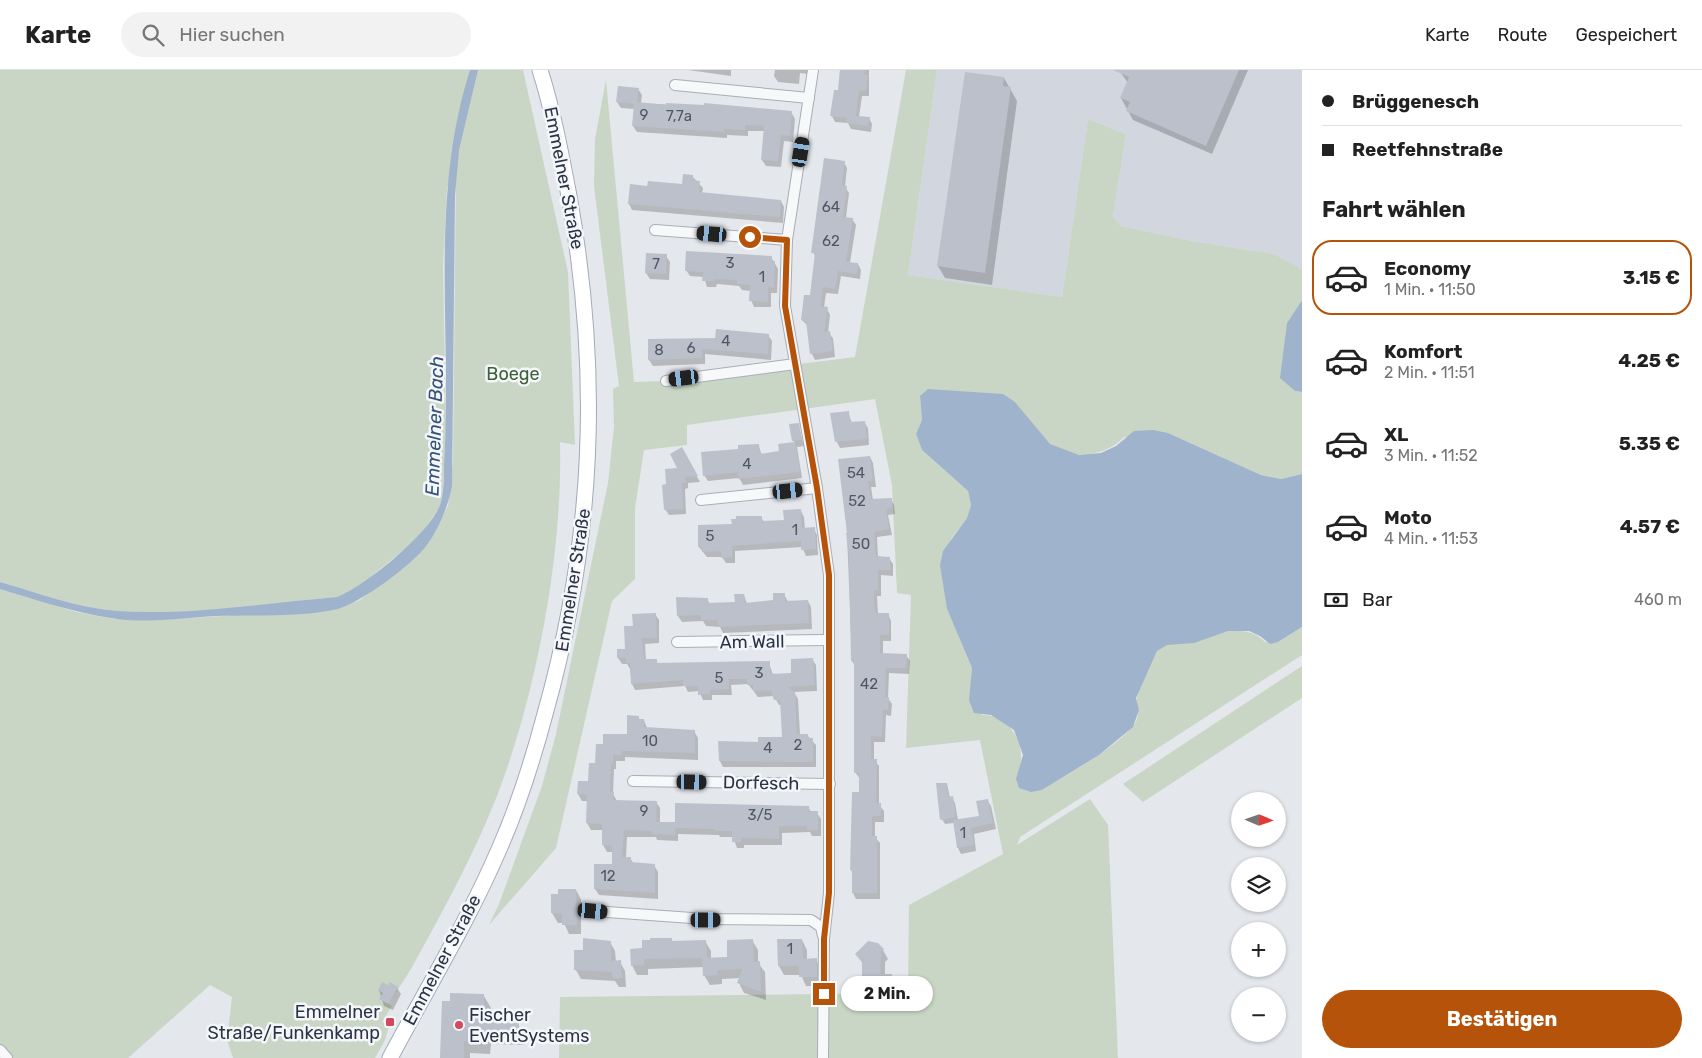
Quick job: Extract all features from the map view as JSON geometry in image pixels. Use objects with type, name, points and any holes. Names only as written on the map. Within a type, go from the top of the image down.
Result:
[{"type":"main road","name":"Emmelner Straße","points":[[390,1058],[441,966],[501,846],[537,745],[557,673],[575,589],[586,500],[589,432],[586,318],[574,225],[563,163],[542,74]]},
{"type":"street","points":[[813,70],[787,240],[785,306],[817,488],[829,575],[827,640],[830,784],[829,893],[824,939],[823,1058]]},
{"type":"street","points":[[675,85],[809,98]]},
{"type":"street","points":[[655,230],[787,240]]},
{"type":"street","points":[[666,381],[795,364]]},
{"type":"street","points":[[701,500],[817,488]]},
{"type":"street","name":"Am Wall","points":[[677,642],[827,640]]},
{"type":"street","name":"Dorfesch","points":[[634,781],[830,784]]},
{"type":"street","points":[[593,911],[706,920],[811,920],[822,927],[824,939]]},
{"type":"street","points":[[0,1050],[7,1058]]},
{"type":"shaded area","points":[[937,70],[1302,70],[1302,269],[1274,254],[1192,241],[1121,226],[1113,217],[1126,134],[1088,119],[1062,297],[908,275]]},
{"type":"green space","name":"Boege","points":[[0,70],[523,70],[568,272],[575,445],[560,442],[560,486],[552,578],[534,672],[510,760],[495,801],[467,864],[412,967],[389,1004],[392,1006],[382,1022],[389,1026],[385,1040],[375,1058],[233,1058],[227,1040],[232,997],[210,985],[128,1058],[0,1058],[0,589],[77,612],[113,619],[157,620],[337,609],[360,600],[409,563],[427,545],[448,506],[453,462],[456,178],[447,187],[443,268],[446,427],[443,488],[440,507],[418,538],[353,591],[338,597],[200,611],[172,612],[118,611],[73,603],[0,582]]},
{"type":"green space","points":[[906,70],[937,70],[908,275],[1062,297],[1088,119],[1126,134],[1113,217],[1121,226],[1192,241],[1274,254],[1302,269],[1302,300],[1287,323],[1295,391],[1302,392],[1302,474],[1281,479],[1261,475],[1168,433],[1124,437],[1108,449],[1088,454],[1068,453],[1059,450],[1045,440],[1015,402],[920,396],[922,420],[916,434],[922,450],[968,491],[971,505],[967,518],[951,539],[947,609],[972,668],[971,680],[982,715],[1000,719],[1013,731],[1020,748],[1020,766],[1042,790],[1102,753],[1124,736],[1132,727],[1138,716],[1137,699],[1142,682],[1156,653],[1165,646],[1202,640],[1222,632],[1235,630],[1255,634],[1265,642],[1278,642],[1302,627],[1302,655],[1020,837],[1017,845],[1090,799],[1108,825],[1118,1058],[559,1058],[560,997],[908,993],[909,905],[1003,854],[980,740],[906,748],[911,595],[897,593],[892,485],[875,399],[687,425],[687,445],[644,450],[635,508],[635,579],[612,601],[556,848],[489,925],[499,904],[542,786],[556,734],[608,483],[614,427],[613,389],[619,386],[594,186],[595,139],[606,80],[634,382],[666,381],[855,357]]},
{"type":"green space","points":[[1302,666],[1302,698],[1143,802],[1123,784]]},
{"type":"water","points":[[470,70],[478,70],[459,150],[455,196],[452,486],[439,524],[420,553],[399,572],[373,591],[348,605],[325,612],[216,616],[150,621],[123,620],[68,609],[0,589],[0,582],[88,607],[145,612],[228,608],[337,597],[379,571],[423,530],[434,517],[440,505],[443,490],[446,410],[445,261],[448,184],[460,108]]},
{"type":"water","points":[[1302,300],[1302,392],[1295,391],[1280,378],[1287,323]]},
{"type":"water","points":[[928,389],[1003,394],[1015,402],[1050,444],[1079,455],[1101,453],[1116,446],[1134,431],[1153,430],[1168,433],[1261,475],[1281,479],[1302,474],[1302,627],[1278,642],[1270,644],[1260,636],[1249,631],[1228,631],[1194,643],[1167,645],[1157,651],[1136,698],[1139,710],[1133,727],[1099,755],[1042,790],[1031,792],[1019,788],[1016,779],[1023,755],[1014,730],[991,715],[974,713],[969,700],[972,668],[947,609],[940,565],[943,551],[967,518],[971,505],[968,491],[922,450],[916,434],[922,420],[920,396]]},
{"type":"building","points":[[840,70],[865,70],[864,75],[868,75],[866,91],[859,90],[856,116],[870,117],[868,126],[846,123],[847,118],[830,116],[834,90],[838,90]]},
{"type":"building","points":[[1113,70],[1239,70],[1206,146],[1126,111],[1130,102],[1120,98],[1129,77]]},
{"type":"building","points":[[965,72],[1004,77],[1003,86],[1011,87],[985,273],[937,266]]},
{"type":"building","points":[[618,86],[639,88],[637,102],[666,105],[666,103],[704,105],[704,103],[792,111],[790,136],[781,135],[778,161],[761,160],[764,126],[745,125],[745,130],[724,129],[724,132],[632,126],[634,104],[616,102]]},
{"type":"building","points":[[824,158],[845,161],[842,185],[847,186],[843,217],[853,218],[846,262],[858,263],[857,274],[838,271],[835,289],[823,287],[821,306],[828,307],[824,332],[830,331],[833,351],[810,354],[806,321],[801,320],[804,295],[810,295],[815,253],[811,253]]},
{"type":"building","points":[[683,174],[693,175],[693,180],[700,181],[699,192],[781,200],[780,217],[628,204],[630,184],[647,186],[648,181],[682,184]]},
{"type":"building","points":[[686,251],[772,256],[772,261],[775,261],[774,288],[768,287],[768,302],[749,301],[750,285],[737,284],[737,280],[714,279],[714,281],[702,281],[703,272],[685,271]]},
{"type":"building","points":[[646,253],[667,254],[666,274],[645,273]]},
{"type":"building","points":[[716,329],[769,334],[768,354],[702,349],[702,358],[648,360],[648,339],[715,338]]},
{"type":"building","points":[[849,411],[850,422],[865,421],[867,439],[835,442],[830,413]]},
{"type":"building","points":[[799,423],[802,440],[792,441],[789,424]]},
{"type":"building","points":[[795,442],[800,472],[738,479],[738,472],[703,476],[701,452],[738,449],[738,445],[759,444],[760,454],[779,451],[778,444]]},
{"type":"building","points":[[682,447],[698,476],[685,477],[686,483],[682,483],[683,509],[664,510],[662,485],[666,484],[665,469],[677,468],[670,454]]},
{"type":"building","points":[[870,456],[873,481],[868,481],[871,499],[892,498],[892,508],[886,509],[889,529],[874,532],[876,556],[890,557],[890,570],[878,570],[878,590],[874,590],[875,613],[889,613],[889,635],[880,635],[880,653],[907,654],[906,668],[886,668],[885,697],[889,697],[888,710],[883,710],[882,737],[871,736],[871,759],[877,759],[876,803],[881,803],[881,816],[872,816],[872,836],[877,836],[877,893],[852,893],[852,870],[850,870],[852,792],[859,792],[859,773],[854,773],[854,661],[851,661],[849,557],[838,459]]},
{"type":"building","points":[[801,509],[802,528],[815,527],[816,549],[801,550],[801,541],[732,546],[732,557],[721,558],[721,551],[702,552],[702,547],[698,547],[698,525],[732,524],[731,519],[736,519],[736,516],[762,516],[762,521],[784,520],[783,510]]},
{"type":"building","points":[[773,593],[785,593],[785,601],[808,600],[809,623],[719,627],[717,620],[701,620],[701,615],[677,616],[676,597],[708,598],[708,603],[735,602],[734,594],[744,594],[745,603],[773,600]]},
{"type":"building","points":[[656,613],[657,638],[642,638],[644,659],[657,659],[657,663],[770,661],[770,674],[791,673],[791,659],[813,658],[815,685],[788,687],[795,692],[797,734],[808,734],[808,738],[813,738],[813,762],[719,761],[718,741],[758,742],[758,737],[782,737],[780,700],[774,700],[771,690],[753,691],[753,685],[747,685],[747,679],[729,679],[729,689],[710,690],[710,694],[698,695],[698,686],[683,686],[683,680],[631,684],[630,663],[626,663],[626,658],[617,658],[617,649],[625,649],[624,626],[633,626],[632,614]]},
{"type":"building","points":[[627,715],[639,716],[639,719],[644,719],[644,727],[695,730],[695,753],[622,751],[622,755],[613,755],[610,792],[614,792],[613,800],[657,801],[656,822],[675,822],[675,803],[809,806],[809,811],[818,811],[818,830],[807,830],[807,826],[779,826],[779,839],[741,838],[741,842],[732,842],[732,831],[715,831],[715,829],[675,828],[675,835],[652,834],[652,831],[624,830],[622,857],[631,857],[631,862],[655,864],[655,893],[594,889],[594,864],[612,864],[612,846],[602,845],[602,824],[586,823],[587,795],[577,794],[578,781],[588,781],[589,763],[595,763],[596,744],[603,744],[603,734],[627,734]]},
{"type":"building","points":[[936,783],[947,783],[948,797],[953,796],[956,817],[940,820]]},
{"type":"building","points":[[988,799],[993,823],[971,828],[974,845],[957,848],[953,820],[979,816],[976,801]]},
{"type":"building","points":[[558,889],[576,889],[577,925],[562,925],[562,914],[551,913],[551,894],[558,894]]},
{"type":"building","points":[[583,938],[611,941],[611,961],[621,960],[622,978],[613,979],[612,972],[574,970],[574,950],[583,950]]},
{"type":"building","points":[[650,938],[672,938],[672,941],[706,940],[707,958],[644,959],[644,965],[631,966],[630,949],[642,948],[642,940],[650,940]]},
{"type":"building","points":[[753,939],[754,962],[760,961],[761,992],[737,983],[742,969],[717,970],[718,975],[703,976],[702,958],[727,957],[727,940]]},
{"type":"building","points":[[777,939],[802,939],[803,959],[817,958],[817,977],[799,977],[799,966],[778,966]]},
{"type":"building","points":[[868,941],[878,943],[884,949],[881,952],[880,974],[892,974],[889,990],[867,990],[867,978],[862,978],[862,962],[855,954]]},
{"type":"building","points":[[382,982],[388,985],[390,982],[398,987],[389,1004],[379,999],[383,993],[378,990]]},
{"type":"building","points":[[450,993],[484,994],[484,1016],[489,1016],[489,1022],[519,1023],[518,1033],[484,1032],[484,1042],[464,1041],[464,1058],[440,1058],[442,1001],[450,1001]]},
{"type":"place","name":"Emmelner Straße/Funkenkamp","points":[[390,1022]]},
{"type":"place","name":"Fischer EventSystems","points":[[459,1025]]},
{"type":"route","points":[[750,237],[787,240],[785,306],[817,488],[829,575],[827,657],[830,784],[829,893],[824,939],[824,994]]},
{"type":"water label","name":"Emmelner Bach","points":[[434,426]]}]
